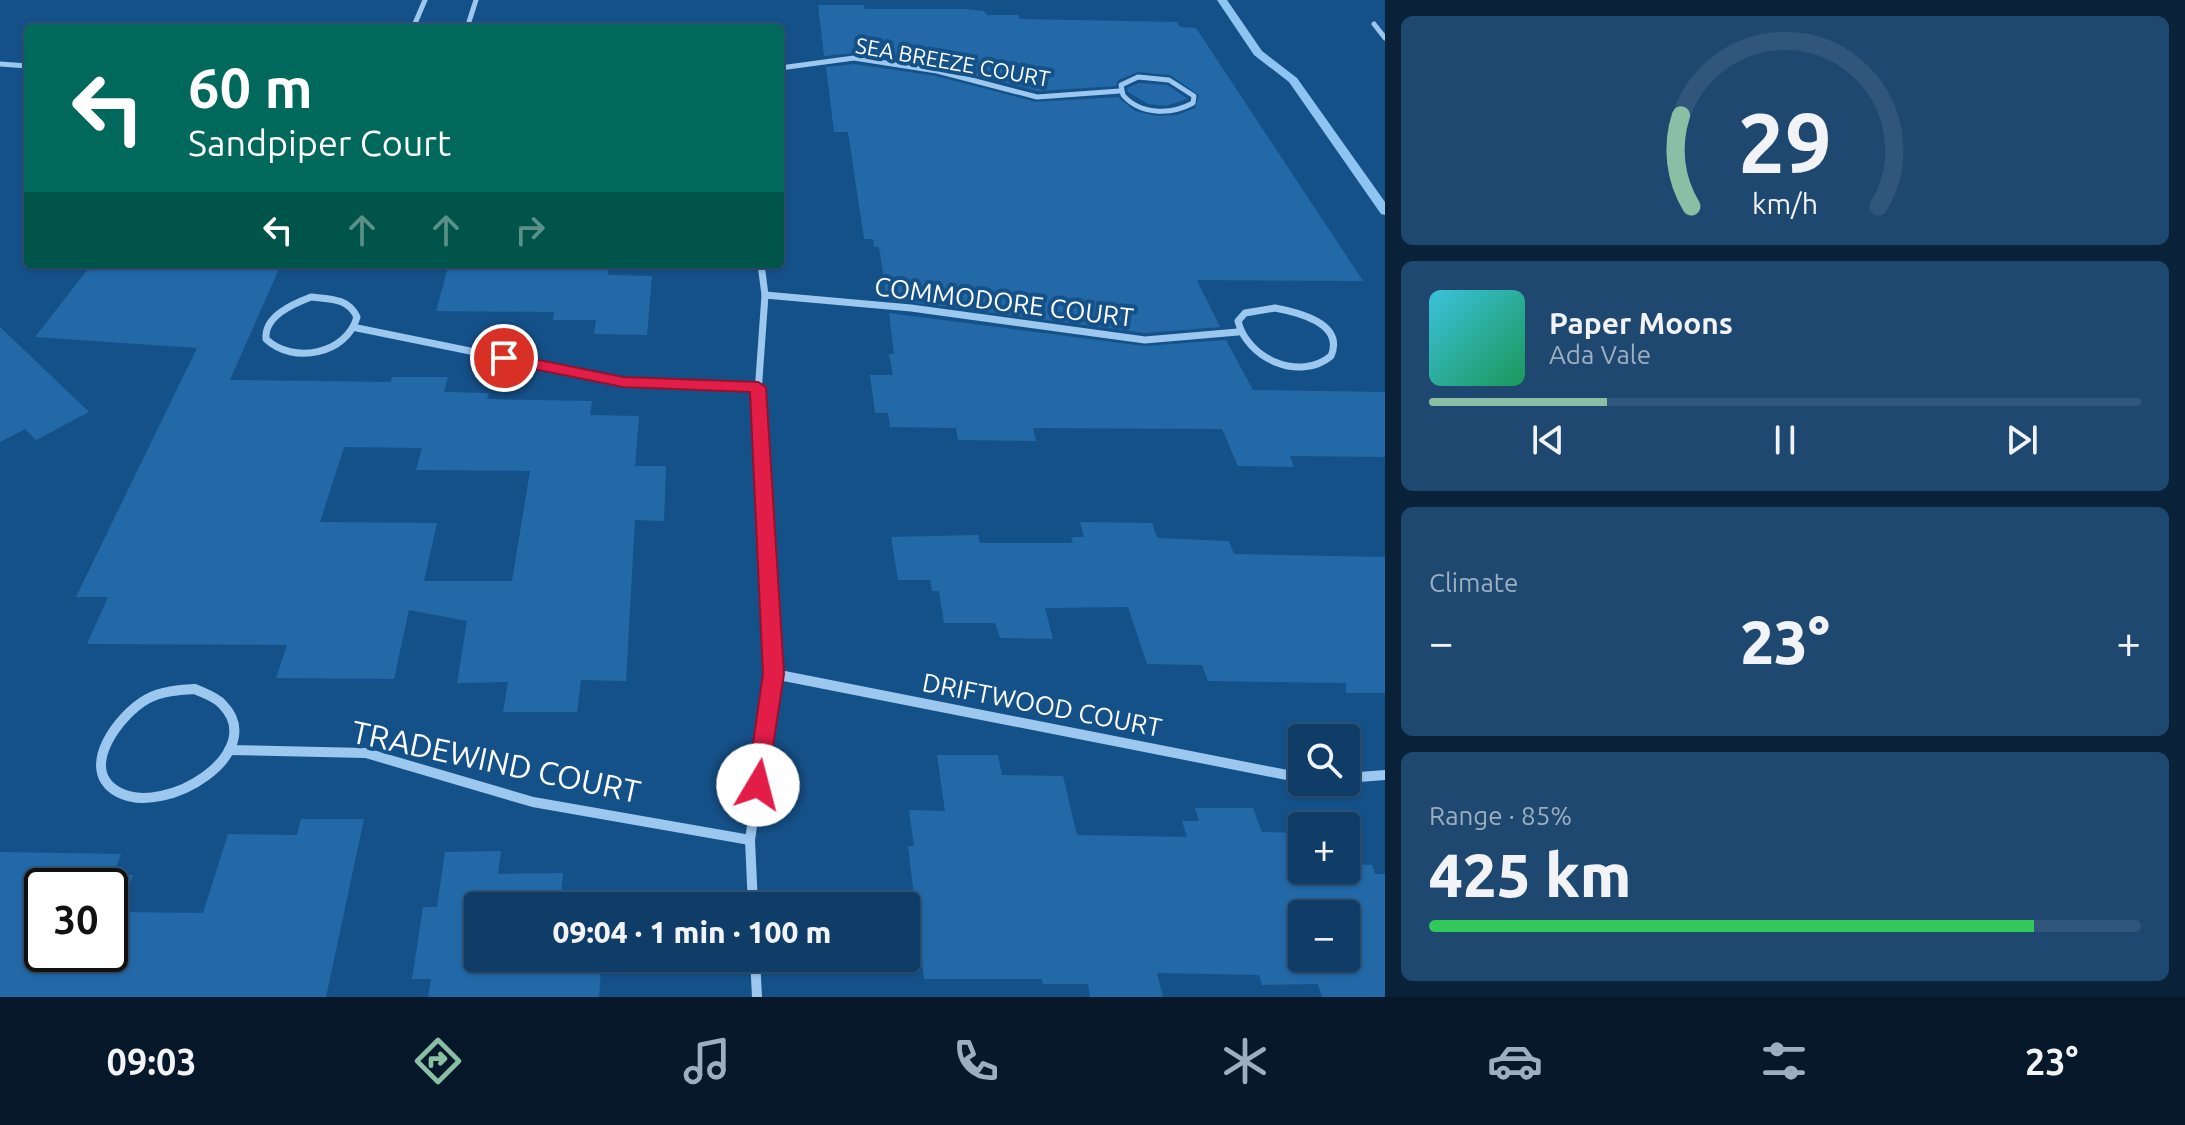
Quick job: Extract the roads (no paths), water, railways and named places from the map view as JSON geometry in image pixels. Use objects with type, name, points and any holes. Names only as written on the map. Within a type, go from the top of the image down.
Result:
[{"type":"street","points":[[415,24],[425,0]]},
{"type":"street","points":[[468,24],[476,0]]},
{"type":"street","points":[[1374,24],[1385,38]]},
{"type":"street","name":"SEA BREEZE COURT","points":[[784,67],[854,58],[937,71],[1037,97],[1120,91],[1134,104],[1162,111],[1187,108],[1193,103],[1194,96],[1179,83],[1151,77],[1128,80],[1121,85],[1120,91]]},
{"type":"street","points":[[0,64],[24,66]]},
{"type":"street","points":[[752,892],[750,840],[774,674],[758,387],[765,295],[762,268]]},
{"type":"street","name":"COMMODORE COURT","points":[[765,295],[911,308],[1145,340],[1238,332]]},
{"type":"street","points":[[311,297],[344,300],[355,307],[359,317],[357,328],[348,339],[333,348],[296,354],[280,350],[270,342],[266,332],[269,321],[279,310],[311,297]]},
{"type":"street","points":[[1275,308],[1294,311],[1325,328],[1334,340],[1335,351],[1328,360],[1315,365],[1296,366],[1259,354],[1245,344],[1238,332],[1238,321],[1245,313],[1275,308]]},
{"type":"street","points":[[357,328],[623,382],[758,387]]},
{"type":"street","name":"DRIFTWOOD COURT","points":[[774,674],[1288,775]]},
{"type":"street","points":[[195,689],[216,695],[229,709],[235,728],[229,750],[214,771],[192,788],[165,799],[139,800],[117,793],[103,778],[101,758],[108,735],[123,715],[146,699],[171,690],[195,689]]},
{"type":"street","name":"TRADEWIND COURT","points":[[229,750],[366,753],[533,802],[750,840]]},
{"type":"street","points":[[1360,777],[1385,775]]},
{"type":"street","points":[[756,972],[757,997]]},
{"type":"waterway","points":[[1222,0],[1258,53],[1293,80],[1385,211]]}]
